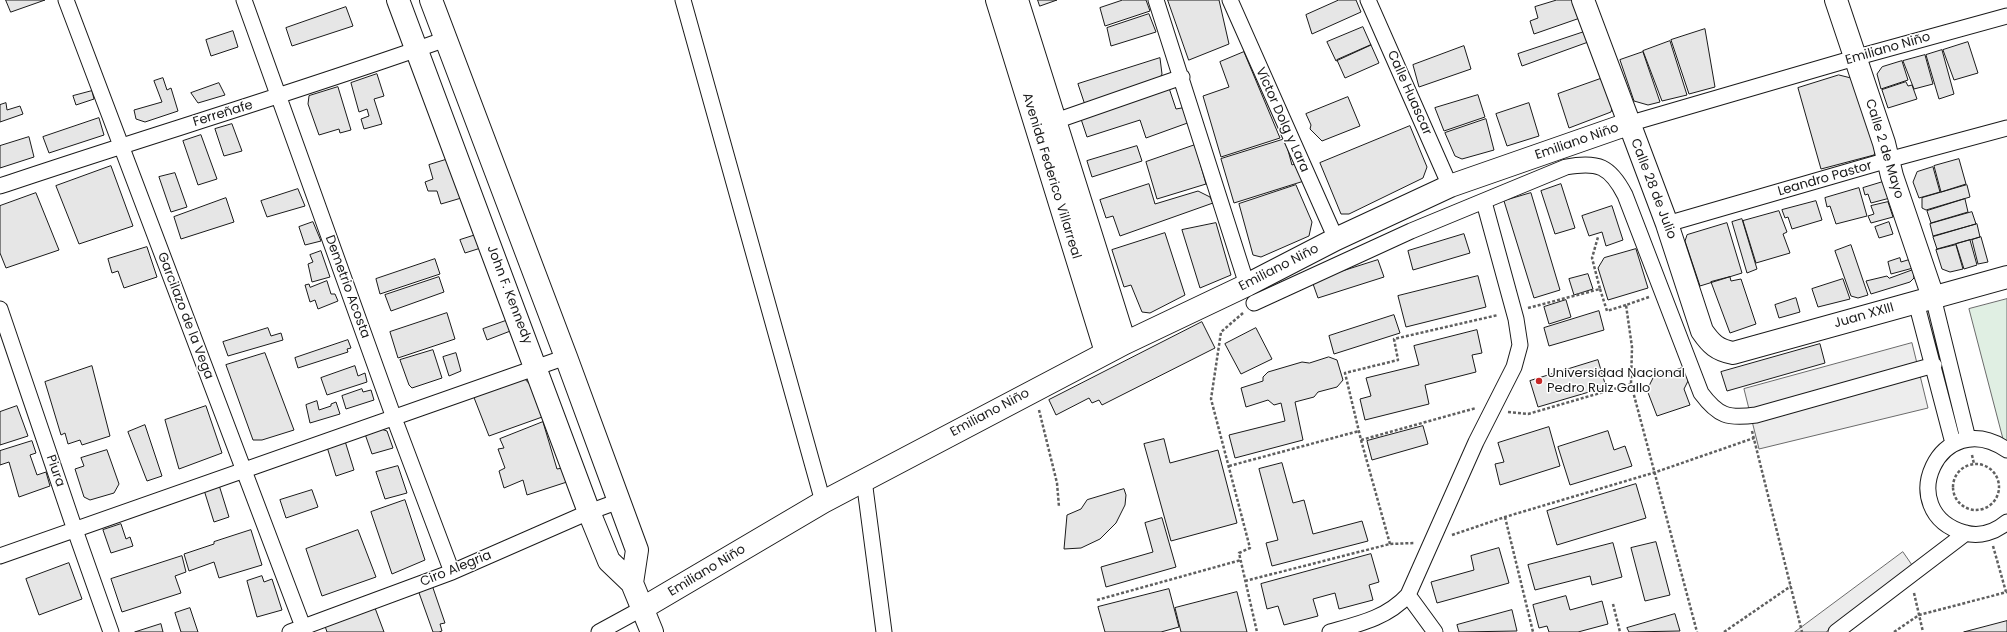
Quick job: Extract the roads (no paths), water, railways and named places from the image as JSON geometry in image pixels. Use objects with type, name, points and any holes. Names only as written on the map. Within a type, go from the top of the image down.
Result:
[{"type":"street","name":"Garcilazo de la Vega","points":[[66,0],[243,471],[299,630]]},
{"type":"street","name":"Demetrio Acosta","points":[[244,0],[394,418],[452,572]]},
{"type":"street","name":"John F. Kennedy","points":[[398,0],[589,512],[609,561],[632,583],[652,632]]},
{"type":"street","points":[[431,0],[566,357],[637,550],[632,583]]},
{"type":"street","points":[[683,0],[823,502]]},
{"type":"street","name":"Avenida Federico Villarreal","points":[[997,0],[1046,124]]},
{"type":"street","name":"Avenida Federico Villarreal","points":[[1017,0],[1046,124],[1115,347]]},
{"type":"street","points":[[1156,0],[1182,77],[1250,294],[1411,232],[1566,167],[1586,163],[1599,166],[1616,177],[1625,195],[1701,393],[1711,407],[1724,415],[1740,418],[1749,416],[1934,366]]},
{"type":"street","name":"Víctor Dolg y Lara","points":[[1230,0],[1336,239]]},
{"type":"street","name":"Calle Huascar","points":[[1368,0],[1450,186]]},
{"type":"street","name":"Calle 28 de Julio","points":[[1583,0],[1628,124],[1667,224],[1702,331],[1711,344],[1721,350]]},
{"type":"street","name":"Calle 2 de Mayo","points":[[1836,0],[1888,160],[1925,299]]},
{"type":"street","name":"Emiliano Niño","points":[[599,632],[643,608],[823,502],[1115,347],[1250,294],[1336,239],[1450,186],[1628,124],[1855,58],[2007,16]]},
{"type":"street","name":"Ferreñafe","points":[[0,186],[120,146],[279,97],[446,39]]},
{"type":"street","points":[[1046,124],[1182,77]]},
{"type":"street","name":"Leandro Pastor","points":[[1667,224],[1888,160],[2007,128]]},
{"type":"street","points":[[1330,632],[1365,623],[1384,614],[1398,605],[1408,595],[1430,542],[1476,442],[1514,367],[1520,345],[1513,312],[1484,202]]},
{"type":"street","name":"Juan XXIII","points":[[1721,350],[1733,353],[2007,277]]},
{"type":"street","points":[[1925,299],[1940,324],[1968,439]]},
{"type":"street","points":[[1925,299],[1934,366],[1953,443]]},
{"type":"street","name":"Piura","points":[[0,309],[75,530],[112,632]]},
{"type":"street","points":[[0,556],[566,357]]},
{"type":"street","points":[[2007,450],[1997,443],[1983,438],[1968,439],[1953,443],[1941,452],[1932,465],[1928,480],[1928,496],[1933,510],[1943,522],[1956,530],[1970,535],[1990,532],[2000,528],[2007,522]]},
{"type":"street","points":[[864,480],[882,631]]},
{"type":"street","name":"Ciro Alegria","points":[[299,630],[452,572],[619,500]]},
{"type":"street","points":[[1836,632],[1918,568],[1966,533]]},
{"type":"street","points":[[1408,595],[1435,632]]},
{"type":"place","name":"Universidad Nacional Pedro Ruiz Gallo","points":[[1539,381]]}]
